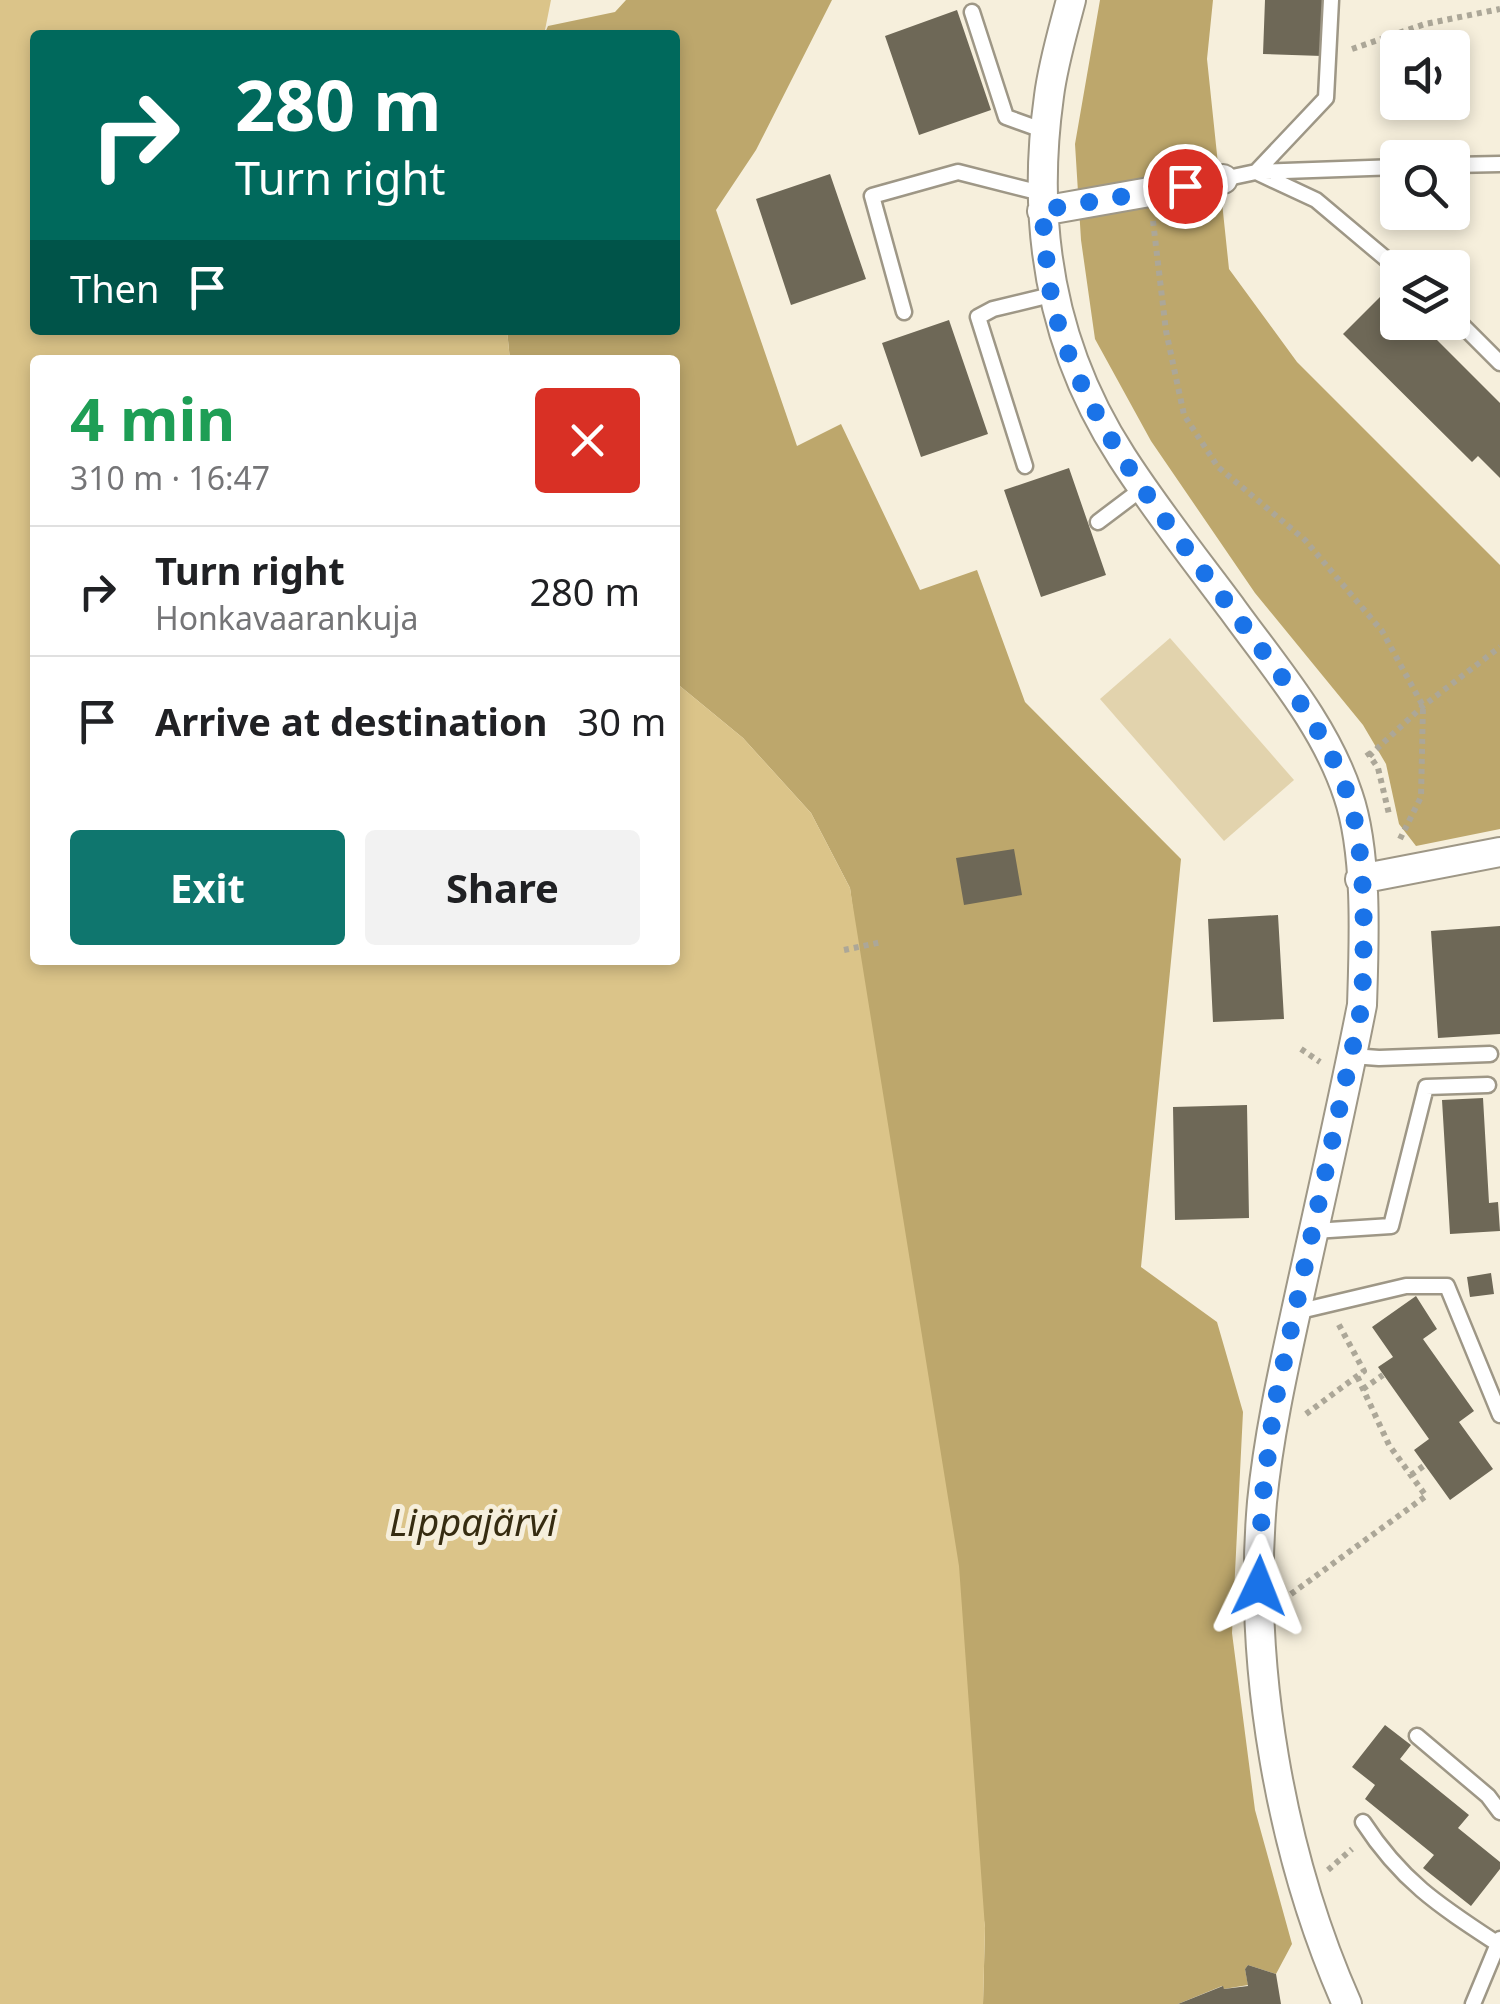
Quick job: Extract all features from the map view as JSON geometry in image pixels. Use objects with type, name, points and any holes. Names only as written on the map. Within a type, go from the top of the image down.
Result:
[{"type":"street","points":[[1070,0],[1049,92],[1041,202],[1051,295],[1067,347],[1093,405],[1142,488],[1306,710],[1349,797],[1360,879],[1362,1005],[1274,1407],[1262,1502],[1259,1586],[1278,1777],[1301,1880],[1347,2004]]},
{"type":"street","points":[[1041,202],[1222,179]]},
{"type":"street","points":[[1360,879],[1500,852]]},
{"type":"lane","points":[[1256,172],[1326,98],[1331,0]]},
{"type":"lane","points":[[972,12],[1006,117],[1045,131]]},
{"type":"lane","points":[[1470,165],[1500,164]]},
{"type":"lane","points":[[1222,179],[1256,172],[1380,168]]},
{"type":"lane","points":[[904,312],[872,196],[958,172],[1041,202]]},
{"type":"lane","points":[[1256,172],[1316,200],[1380,255]]},
{"type":"lane","points":[[1025,466],[978,317],[994,309],[1051,295]]},
{"type":"lane","points":[[1470,332],[1500,363]]},
{"type":"lane","points":[[1098,522],[1142,488]]},
{"type":"lane","points":[[1352,1056],[1490,1054]]},
{"type":"lane","points":[[1314,1230],[1391,1226],[1426,1086],[1488,1085]]},
{"type":"lane","points":[[1296,1312],[1406,1286],[1447,1286],[1500,1415]]},
{"type":"lane","points":[[1417,1736],[1488,1796],[1500,1812]]},
{"type":"lane","points":[[1362,1822],[1387,1858],[1426,1896],[1499,1941],[1473,2004]]},
{"type":"path","points":[[1328,58],[1425,24],[1500,9]]},
{"type":"path","points":[[1152,212],[1166,332],[1184,415],[1218,467],[1304,540],[1382,631],[1423,706],[1422,797],[1394,851],[1378,768],[1358,741]]},
{"type":"path","points":[[1369,756],[1423,706],[1500,648]]},
{"type":"path","points":[[844,950],[882,942]]},
{"type":"path","points":[[1293,1424],[1364,1371],[1327,1303]]},
{"type":"path","points":[[1364,1390],[1383,1375]]},
{"type":"path","points":[[1282,1590],[1282,1601],[1426,1496],[1390,1444],[1357,1376]]},
{"type":"path","points":[[1411,1475],[1425,1464]]},
{"type":"path","points":[[1317,1861],[1321,1877],[1352,1849]]},
{"type":"shaded area","points":[[626,0],[832,0],[756,150],[716,210],[797,446],[841,424],[920,590],[977,570],[1025,702],[1181,859],[1141,1267],[1217,1322],[1243,1412],[1232,1633],[1255,1810],[1292,1944],[1276,1974],[1248,1965],[1248,1985],[1224,1989],[1222,1986],[1178,2004],[983,2004],[985,1928],[850,888],[811,813],[743,738],[680,686],[680,355],[510,355],[508,335],[680,335],[680,30],[546,30],[548,26],[615,12]]},
{"type":"shaded area","points":[[1100,0],[1213,0],[1207,59],[1229,269],[1297,362],[1500,565],[1500,829],[1416,846],[1399,824],[1386,764],[1363,725],[1255,593],[1151,441],[1095,339],[1081,240],[1075,144]]},
{"type":"shaded area","points":[[1170,638],[1294,780],[1224,841],[1100,699]]},
{"type":"water","name":"Lippajärvi","points":[[0,0],[551,0],[545,30],[30,30],[30,335],[508,335],[510,355],[30,355],[30,965],[680,965],[680,686],[743,738],[811,813],[850,888],[959,1566],[985,1928],[983,2004],[0,2004]]},
{"type":"building","points":[[1265,0],[1323,0],[1322,56],[1263,54]]},
{"type":"building","points":[[957,10],[991,110],[919,135],[885,36]]},
{"type":"building","points":[[830,174],[866,279],[791,305],[756,199]]},
{"type":"building","points":[[1380,297],[1380,340],[1437,340],[1500,403],[1500,478],[1478,456],[1472,462],[1343,334]]},
{"type":"building","points":[[949,320],[988,434],[921,457],[882,343]]},
{"type":"building","points":[[1069,468],[1106,575],[1041,597],[1004,490]]},
{"type":"building","points":[[1014,849],[1022,895],[964,905],[956,858]]},
{"type":"building","points":[[1278,915],[1284,1019],[1213,1022],[1208,919]]},
{"type":"building","points":[[1500,926],[1500,1034],[1438,1038],[1431,931]]},
{"type":"building","points":[[1483,1098],[1489,1203],[1498,1202],[1500,1231],[1450,1234],[1442,1100]]},
{"type":"building","points":[[1247,1105],[1249,1218],[1175,1220],[1173,1107]]},
{"type":"building","points":[[1491,1273],[1494,1294],[1470,1297],[1467,1277]]},
{"type":"building","points":[[1416,1296],[1437,1329],[1423,1339],[1474,1411],[1459,1422],[1493,1469],[1450,1500],[1414,1450],[1429,1439],[1378,1367],[1393,1357],[1372,1327]]},
{"type":"building","points":[[1385,1725],[1411,1745],[1400,1759],[1469,1815],[1458,1828],[1500,1862],[1500,1869],[1471,1906],[1423,1868],[1434,1855],[1365,1799],[1375,1785],[1352,1767]]},
{"type":"building","points":[[1248,1965],[1276,1974],[1281,2004],[1178,2004],[1223,1986],[1248,1986]]},
{"type":"route","points":[[1185,186],[1042,210],[1051,295],[1067,347],[1093,405],[1142,488],[1306,710],[1336,764],[1349,797],[1356,832],[1364,952],[1362,1005],[1274,1407],[1262,1502],[1259,1586]]}]
